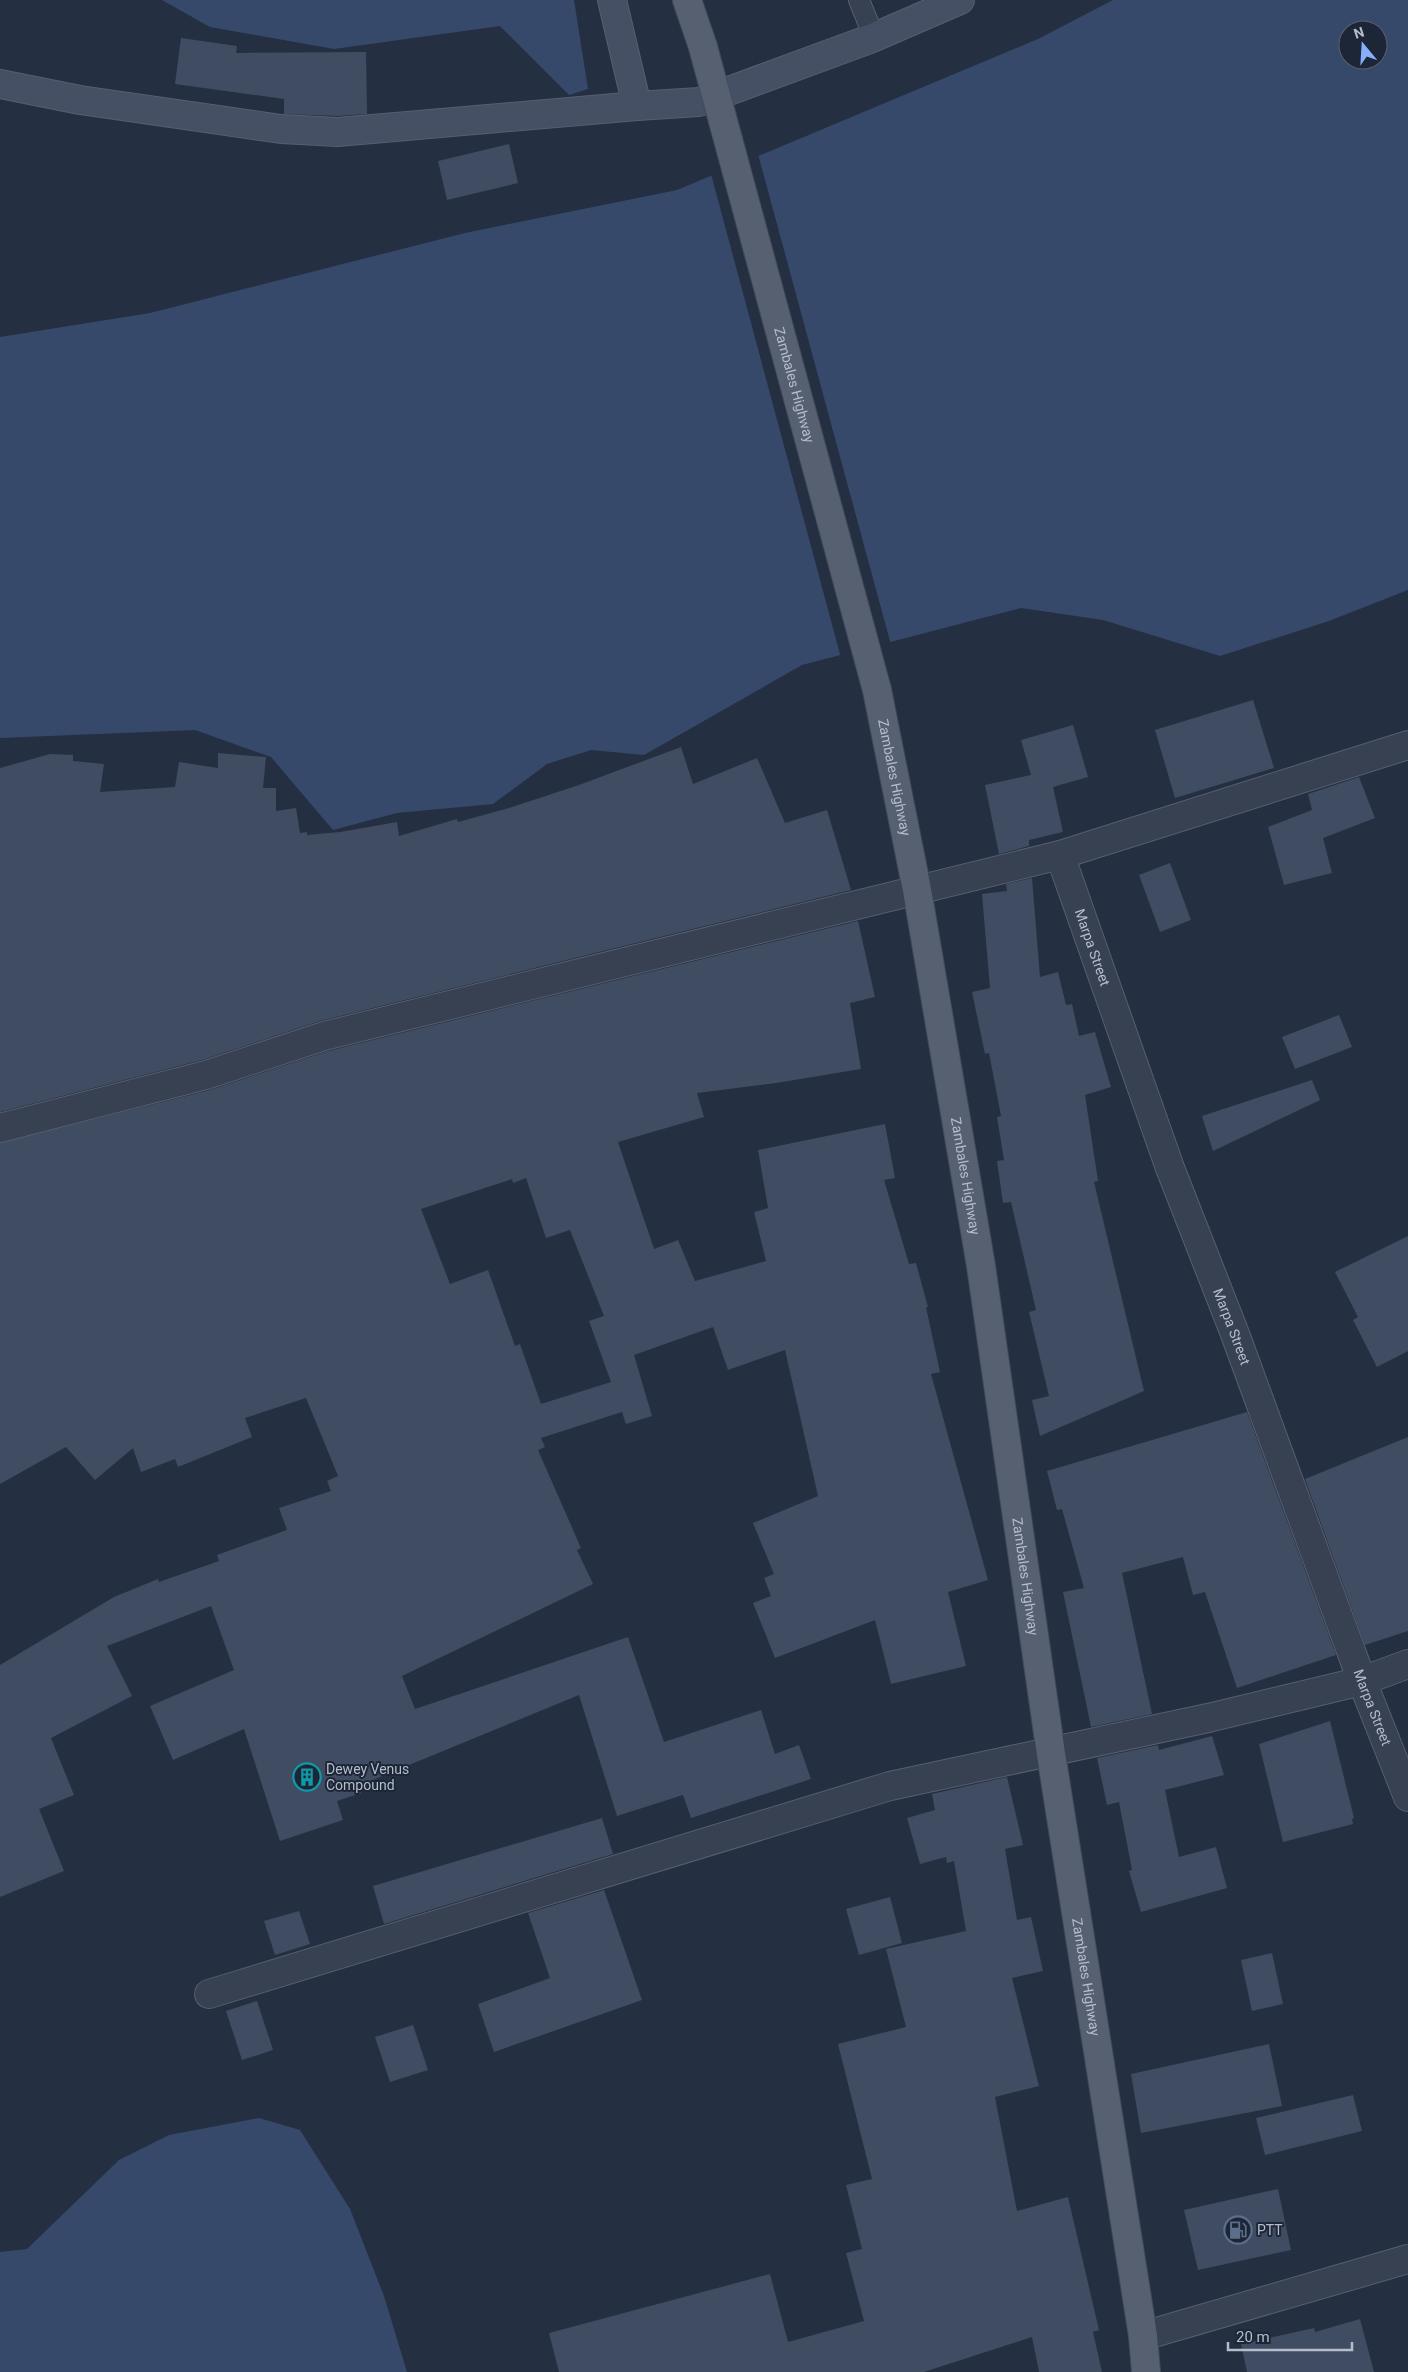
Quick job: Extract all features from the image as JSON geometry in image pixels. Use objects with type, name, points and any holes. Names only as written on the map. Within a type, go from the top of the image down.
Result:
[{"type":"main road","name":"Zambales Highway","points":[[687,0],[703,47],[876,690],[917,890],[981,1266],[1051,1754],[1143,2336],[1146,2372]]},
{"type":"street","points":[[612,0],[637,106]]},
{"type":"street","points":[[0,84],[80,100],[262,126],[338,132],[699,102],[874,37],[960,0]]},
{"type":"street","points":[[0,1128],[206,1075],[324,1036],[1060,855],[1408,745]]},
{"type":"street","name":"Marpa Street","points":[[1060,855],[1170,1168],[1235,1334],[1362,1681],[1408,1797]]},
{"type":"street","points":[[209,1994],[890,1786],[1051,1754],[1362,1681],[1408,1664]]},
{"type":"street","points":[[1143,2336],[1408,2259]]},
{"type":"lane","points":[[859,0],[874,37]]},
{"type":"water","points":[[162,0],[574,0],[588,89],[569,95],[500,26],[334,49],[210,27]]},
{"type":"water","points":[[1113,0],[1408,0],[1408,590],[1329,621],[1220,656],[1103,620],[1021,608],[802,665],[644,755],[591,750],[547,764],[493,804],[397,813],[333,830],[271,757],[195,730],[0,738],[0,337],[150,313],[465,233],[677,190],[1038,39]]},
{"type":"water","points":[[259,2118],[300,2130],[350,2209],[384,2296],[407,2372],[0,2372],[0,2252],[27,2249],[119,2160],[169,2135]]},
{"type":"pier","points":[[758,154],[891,645],[841,658],[711,174]]},
{"type":"building","points":[[181,38],[237,46],[236,53],[366,52],[367,114],[338,116],[284,114],[284,99],[175,84]]},
{"type":"building","points":[[509,144],[518,183],[447,200],[438,161]]},
{"type":"building","points":[[1253,700],[1274,768],[1175,798],[1155,730]]},
{"type":"building","points":[[1073,725],[1088,777],[1053,787],[1063,832],[1029,840],[1029,846],[999,854],[985,785],[1031,775],[1021,740]]},
{"type":"building","points":[[681,747],[693,784],[757,758],[785,823],[827,810],[851,890],[320,1021],[202,1060],[0,1112],[0,768],[50,754],[73,755],[73,761],[104,764],[100,792],[175,787],[179,762],[218,768],[218,753],[266,757],[263,788],[276,788],[276,811],[296,808],[300,833],[307,832],[307,835],[340,832],[397,822],[399,836],[457,819],[458,822],[509,808],[579,785]]},
{"type":"building","points":[[1359,777],[1375,818],[1323,838],[1332,873],[1284,885],[1268,827],[1312,810],[1308,794]]},
{"type":"building","points":[[1170,863],[1191,920],[1160,932],[1139,875]]},
{"type":"building","points":[[1032,878],[1040,977],[1058,972],[1066,1005],[1072,1004],[1079,1036],[1095,1032],[1111,1087],[1085,1095],[1098,1181],[1094,1182],[1144,1391],[1040,1436],[1032,1400],[1049,1396],[1029,1312],[1036,1310],[1011,1202],[1003,1203],[997,1161],[1004,1160],[997,1117],[1001,1116],[989,1053],[985,1054],[972,992],[990,988],[982,894],[1007,891],[1006,884]]},
{"type":"building","points":[[858,921],[875,997],[850,1003],[861,1069],[776,1083],[697,1093],[704,1117],[618,1142],[654,1249],[678,1240],[695,1281],[766,1261],[754,1212],[768,1208],[758,1150],[885,1124],[895,1178],[884,1180],[909,1264],[916,1263],[928,1307],[926,1307],[940,1372],[931,1374],[988,1580],[948,1592],[966,1666],[891,1684],[875,1620],[775,1658],[753,1603],[771,1596],[764,1578],[774,1574],[753,1523],[818,1496],[785,1350],[728,1370],[713,1327],[634,1355],[652,1416],[626,1424],[622,1412],[541,1438],[545,1447],[538,1450],[581,1548],[577,1550],[593,1584],[402,1676],[415,1709],[628,1637],[664,1742],[761,1710],[775,1754],[799,1745],[811,1779],[691,1818],[683,1795],[617,1816],[579,1695],[358,1786],[361,1793],[337,1801],[343,1820],[280,1841],[244,1729],[173,1760],[150,1706],[234,1670],[211,1606],[107,1646],[132,1696],[51,1738],[74,1795],[39,1809],[64,1871],[0,1897],[0,1665],[114,1597],[158,1579],[159,1582],[219,1561],[217,1555],[287,1530],[279,1508],[331,1491],[327,1481],[338,1476],[306,1398],[245,1418],[252,1437],[178,1467],[175,1459],[141,1472],[133,1448],[95,1480],[66,1447],[0,1484],[0,1143],[210,1090],[328,1051]],"holes":[[[526,1178],[546,1238],[570,1230],[604,1316],[589,1321],[611,1382],[541,1404],[520,1344],[515,1346],[488,1270],[450,1284],[421,1209],[512,1179],[513,1183]]]},
{"type":"building","points":[[1339,1015],[1352,1047],[1295,1069],[1282,1037]]},
{"type":"building","points":[[1312,1080],[1320,1100],[1213,1151],[1202,1116]]},
{"type":"building","points":[[1408,1236],[1408,1351],[1377,1367],[1353,1320],[1358,1317],[1335,1272]]},
{"type":"building","points":[[1247,1412],[1336,1655],[1237,1688],[1205,1592],[1193,1595],[1183,1557],[1122,1573],[1152,1714],[1091,1727],[1063,1592],[1084,1588],[1062,1509],[1057,1510],[1047,1471]]},
{"type":"building","points":[[1408,1437],[1408,1631],[1365,1645],[1305,1479]]},
{"type":"building","points":[[1330,1721],[1354,1818],[1352,1819],[1353,1824],[1283,1842],[1259,1744]]},
{"type":"building","points":[[1212,1736],[1224,1775],[1165,1790],[1179,1857],[1216,1847],[1227,1888],[1141,1912],[1129,1871],[1132,1870],[1119,1802],[1107,1805],[1097,1758],[1158,1745],[1159,1750]]},
{"type":"building","points":[[1007,1777],[1023,1845],[1005,1849],[1017,1920],[1031,1917],[1043,1971],[1012,1978],[1039,2086],[995,2097],[1017,2211],[1068,2197],[1099,2330],[1093,2332],[1102,2372],[1039,2372],[1032,2337],[924,2372],[559,2372],[549,2333],[770,2274],[788,2342],[864,2321],[846,2253],[862,2249],[846,2185],[872,2179],[838,2044],[906,2027],[886,1949],[966,1931],[954,1861],[947,1863],[946,1857],[920,1864],[907,1818],[935,1810],[932,1794]]},
{"type":"building","points":[[602,1818],[613,1854],[384,1924],[373,1886]]},
{"type":"building","points":[[604,1890],[642,2000],[494,2052],[478,2004],[550,1978],[528,1913]]},
{"type":"building","points":[[890,1897],[902,1943],[859,1955],[846,1909]]},
{"type":"building","points":[[299,1911],[310,1944],[275,1955],[264,1921]]},
{"type":"building","points":[[1272,1953],[1283,2004],[1252,2011],[1241,1960]]},
{"type":"building","points":[[257,2001],[273,2050],[242,2060],[226,2011]]},
{"type":"building","points":[[413,2025],[428,2070],[390,2082],[375,2037]]},
{"type":"building","points":[[1269,2044],[1282,2106],[1141,2133],[1131,2074]]},
{"type":"building","points":[[1353,2095],[1362,2131],[1265,2155],[1256,2118]]},
{"type":"building","name":"PTT","points":[[1278,2189],[1291,2250],[1198,2270],[1184,2210]]},
{"type":"building","points":[[1360,2319],[1374,2372],[1247,2372],[1241,2344],[1314,2328],[1315,2332]]},
{"type":"place","name":"Dewey Venus Compound","points":[[307,1777]]},
{"type":"place","name":"PTT","points":[[1238,2230]]}]
